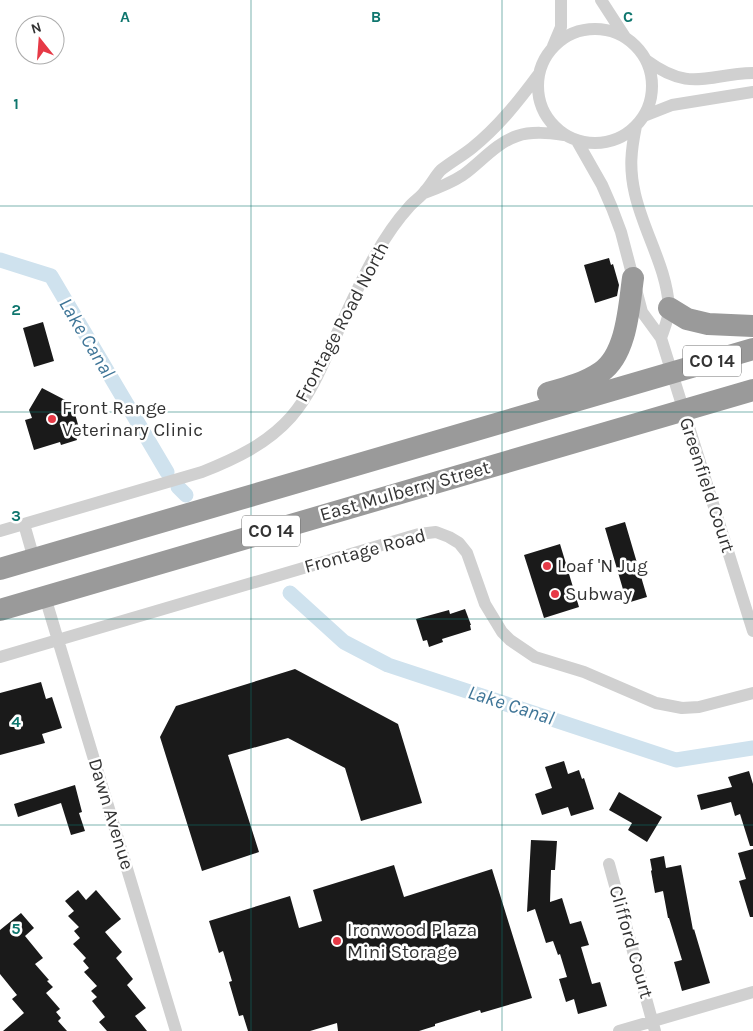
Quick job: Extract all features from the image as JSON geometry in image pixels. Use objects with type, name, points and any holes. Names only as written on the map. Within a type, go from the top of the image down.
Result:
[{"type":"highway","points":[[390,456],[447,423],[572,386],[603,370],[616,355],[623,338],[634,278]]},
{"type":"highway","points":[[669,308],[687,319],[708,324],[753,326]]},
{"type":"highway","name":"East Mulberry Street","points":[[0,569],[753,349]]},
{"type":"highway","name":"East Mulberry Street","points":[[0,610],[753,390]]},
{"type":"street","points":[[561,0],[561,27],[552,47],[543,60],[538,76],[537,91],[541,107],[555,128],[571,138],[602,185],[621,232],[642,312],[661,338]]},
{"type":"street","points":[[601,0],[625,37]]},
{"type":"street","points":[[552,47],[564,37],[579,31],[595,28],[610,31],[625,37],[638,47],[646,60],[652,76],[650,104],[640,121],[630,154],[635,196],[665,283],[669,308],[661,338]]},
{"type":"street","points":[[646,60],[660,70],[683,79],[695,80],[753,73]]},
{"type":"street","points":[[424,193],[440,171],[473,148],[499,123],[538,76]]},
{"type":"street","points":[[424,193],[450,183],[499,145],[518,135],[531,133],[571,138],[590,143],[602,143],[615,140],[626,134],[640,121],[672,105],[753,92]]},
{"type":"street","name":"Frontage Road North","points":[[0,531],[202,472],[230,462],[255,448],[278,429],[305,400],[386,237],[409,206],[424,193]]},
{"type":"street","name":"Greenfield Court","points":[[661,338],[753,631]]},
{"type":"street","points":[[24,524],[34,559]]},
{"type":"street","name":"Frontage Road","points":[[0,657],[419,534],[436,532],[459,543],[467,553],[485,604],[502,632],[510,640],[535,657],[584,672],[656,703],[682,708],[699,707],[753,692]]},
{"type":"street","name":"Dawn Avenue","points":[[45,596],[176,1031]]},
{"type":"street","name":"Clifford Court","points":[[609,864],[654,1026]]},
{"type":"street","points":[[618,1031],[654,1026],[753,992]]},
{"type":"building","points":[[609,258],[611,265],[613,264],[619,285],[617,296],[595,303],[584,265]]},
{"type":"building","points":[[43,322],[54,361],[34,367],[23,328]]},
{"type":"building","name":"Front Range Veterinary Clinic","points":[[42,388],[67,401],[72,415],[75,414],[81,435],[76,437],[77,440],[61,445],[60,442],[34,450],[25,420],[32,418],[29,410]]},
{"type":"building","name":"Loaf 'N Jug","points":[[625,522],[647,597],[627,603],[605,528]]},
{"type":"building","points":[[560,544],[579,607],[544,618],[524,555]]},
{"type":"building","points":[[465,609],[471,630],[442,639],[443,642],[429,647],[427,640],[423,641],[416,619],[449,610],[450,614]]},
{"type":"building","points":[[295,669],[398,724],[422,803],[361,821],[345,768],[288,738],[228,755],[259,852],[202,871],[160,737],[176,706]]},
{"type":"building","points":[[41,682],[46,699],[52,697],[62,728],[42,734],[45,743],[0,755],[0,693]]},
{"type":"building","points":[[564,761],[568,774],[579,770],[582,779],[584,778],[594,809],[571,816],[568,807],[542,815],[535,794],[552,788],[545,767]]},
{"type":"building","points":[[749,771],[753,784],[753,846],[750,846],[740,814],[735,816],[731,802],[701,810],[697,795],[732,787],[728,777]]},
{"type":"building","points":[[75,785],[82,812],[79,813],[85,831],[71,835],[61,803],[18,817],[14,804]]},
{"type":"building","points":[[619,792],[662,817],[647,842],[628,830],[632,823],[609,810]]},
{"type":"building","points":[[531,840],[557,841],[555,870],[551,870],[550,902],[562,898],[570,924],[581,921],[589,945],[581,947],[592,984],[600,982],[607,1006],[578,1014],[574,999],[566,1002],[559,979],[567,977],[560,954],[558,955],[553,941],[546,943],[535,909],[527,912]]},
{"type":"building","points":[[753,849],[753,917],[750,917],[739,881],[746,879],[738,853]]},
{"type":"building","points":[[664,856],[666,868],[681,865],[693,930],[710,983],[682,991],[674,962],[682,960],[668,918],[663,891],[655,893],[651,871],[650,859]]},
{"type":"building","points":[[394,865],[404,897],[492,869],[532,998],[481,1013],[480,1010],[419,1031],[338,1031],[337,1023],[310,1031],[248,1031],[243,1015],[239,1016],[229,982],[232,981],[223,951],[219,953],[209,921],[290,896],[299,928],[322,921],[313,890]]},
{"type":"building","points":[[78,890],[86,900],[96,890],[121,919],[105,932],[122,952],[116,958],[133,979],[127,985],[146,1008],[135,1016],[147,1031],[107,1031],[99,1022],[105,1017],[92,1001],[97,997],[91,991],[97,986],[84,972],[89,968],[83,961],[86,958],[73,944],[80,938],[74,931],[79,927],[68,916],[74,911],[65,901]]},
{"type":"building","points":[[21,913],[34,928],[25,936],[43,958],[35,964],[53,987],[46,993],[60,1009],[56,1012],[61,1018],[58,1021],[67,1031],[3,1031],[24,1013],[12,999],[17,995],[0,974],[0,930]]},
{"type":"waterway","name":"Lake Canal","points":[[0,260],[51,276],[167,472]]},
{"type":"waterway","name":"Lake Canal","points":[[178,487],[186,495]]},
{"type":"waterway","name":"Lake Canal","points":[[290,593],[344,642],[388,665],[676,760],[753,748]]},
{"type":"place","name":"Front Range Veterinary Clinic","points":[[52,419]]},
{"type":"place","name":"Loaf 'N Jug","points":[[547,566]]},
{"type":"place","name":"Subway","points":[[555,594]]},
{"type":"place","name":"Ironwood Plaza Mini Storage","points":[[337,941]]}]
